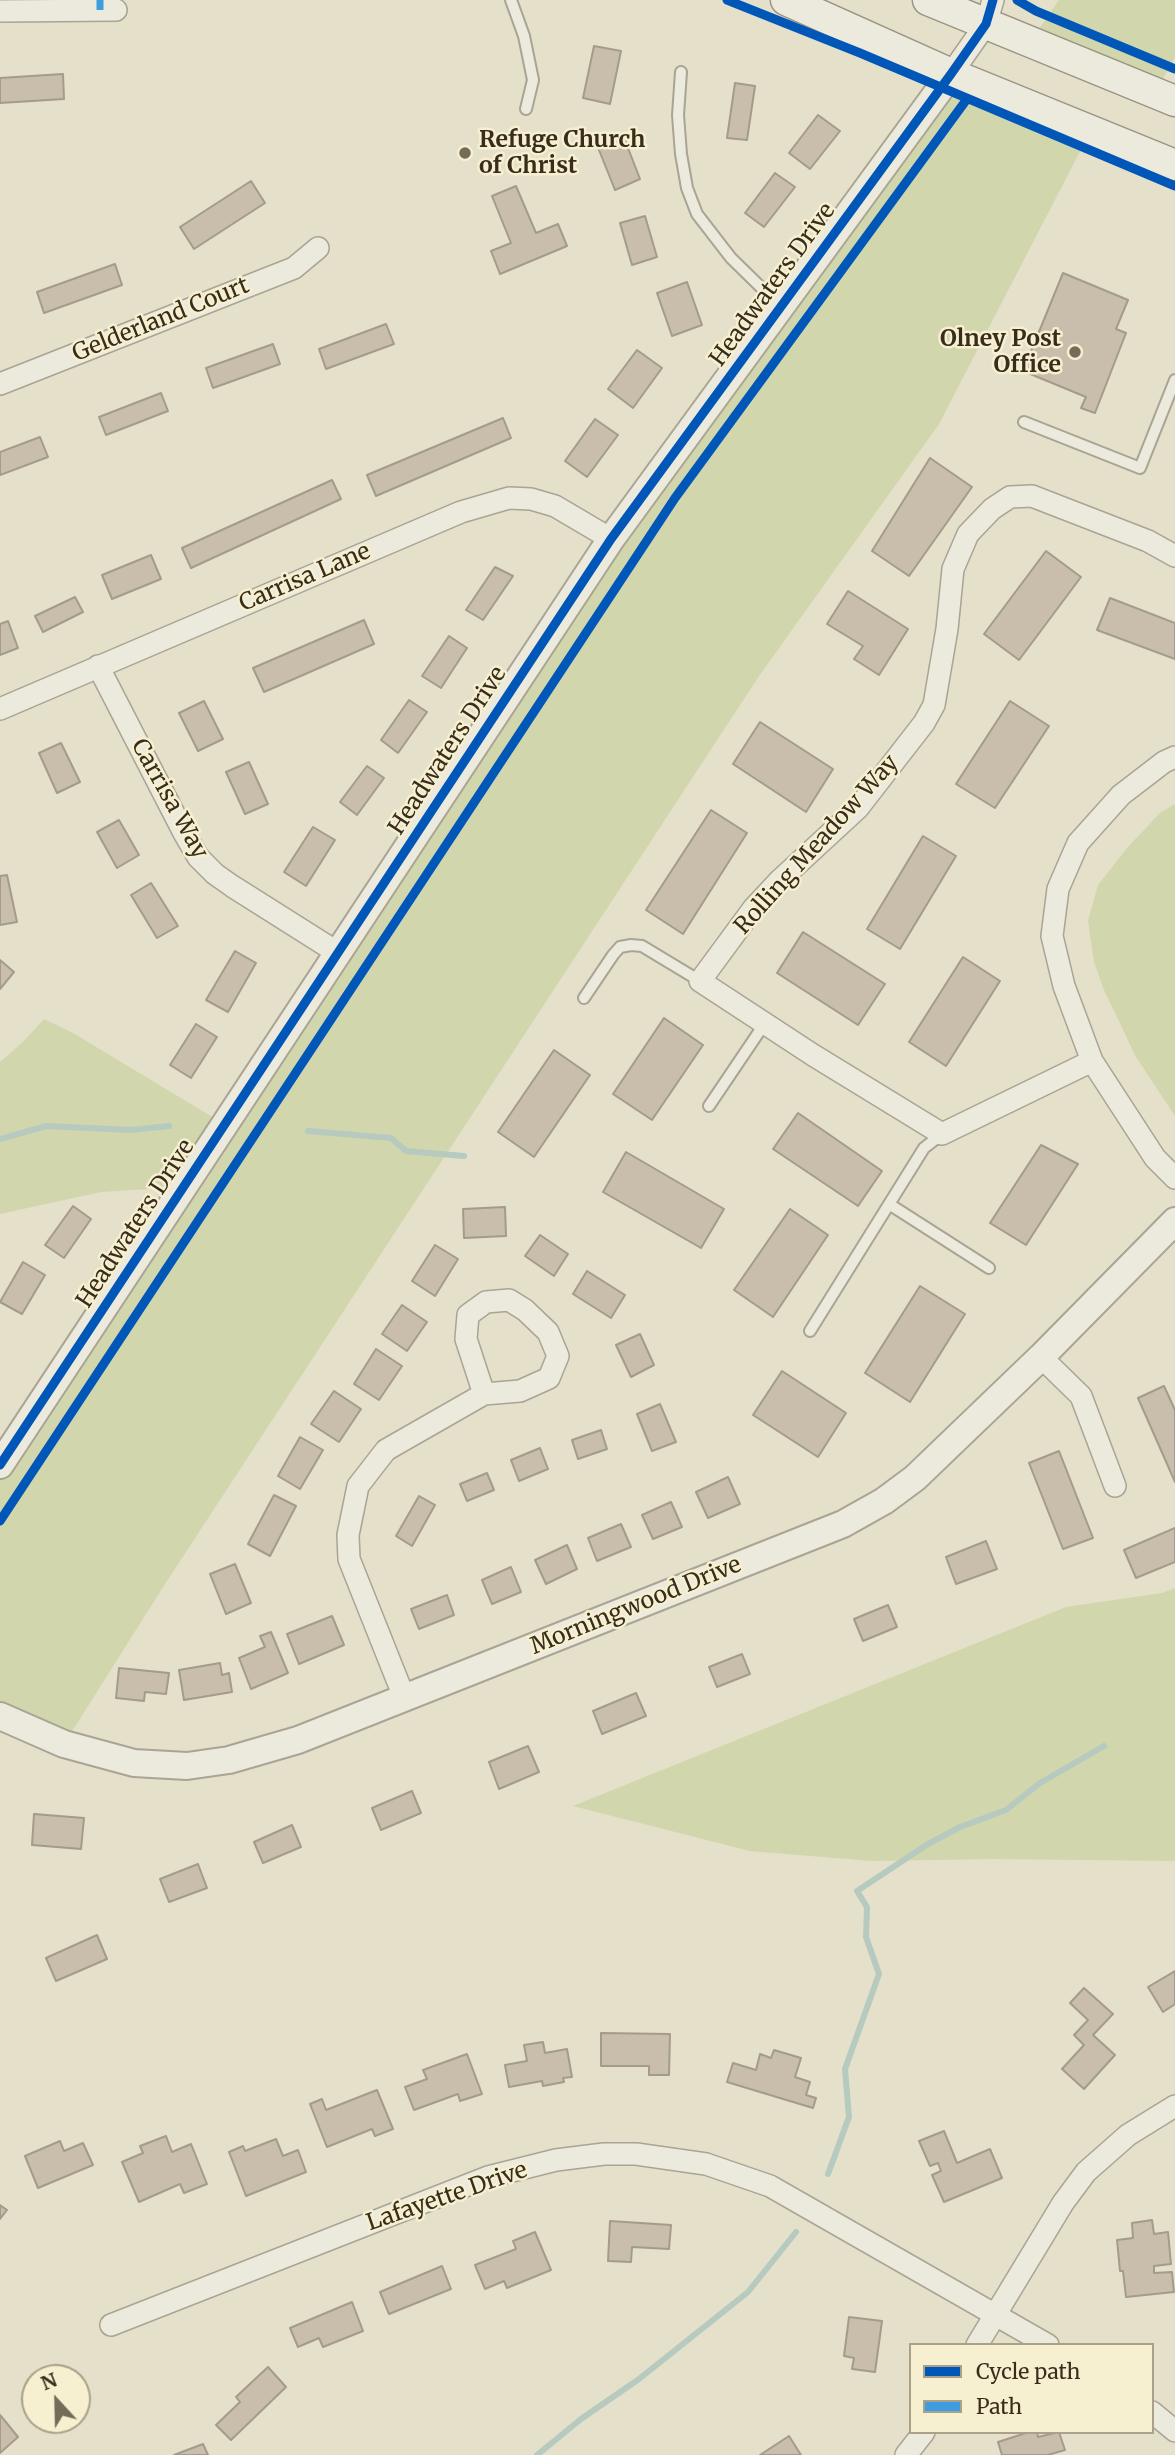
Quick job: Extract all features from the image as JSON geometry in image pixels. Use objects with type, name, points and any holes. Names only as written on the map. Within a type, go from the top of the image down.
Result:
[{"type":"main road","points":[[786,0],[951,74],[1175,165]]},
{"type":"main road","points":[[928,0],[989,12],[1175,101]]},
{"type":"street","points":[[0,11],[116,10]]},
{"type":"street","points":[[951,74],[989,12]]},
{"type":"street","name":"Headwaters Drive","points":[[0,1465],[611,539],[951,74]]},
{"type":"street","name":"Gelderland Court","points":[[0,384],[294,268],[318,248]]},
{"type":"street","name":"Rolling Meadow Way","points":[[700,981],[753,909],[780,880],[858,808],[924,723],[934,705],[947,629],[953,569],[968,534],[992,509],[1010,497],[1032,496],[1148,541],[1175,556]]},
{"type":"street","name":"Carrisa Lane","points":[[0,709],[461,512],[509,498],[531,499],[555,506],[611,539]]},
{"type":"street","name":"Carrisa Way","points":[[98,666],[198,857],[232,886],[338,953]]},
{"type":"street","points":[[1175,757],[1164,762],[1121,795],[1078,843],[1058,889],[1052,936],[1064,986],[1092,1061],[1155,1158],[1175,1178]]},
{"type":"street","points":[[700,981],[942,1134],[1092,1061]]},
{"type":"street","name":"Morningwood Drive","points":[[0,1716],[64,1744],[106,1756],[164,1766],[217,1762],[262,1752],[843,1524],[884,1501],[915,1478],[1041,1357],[1175,1221]]},
{"type":"street","points":[[404,1697],[349,1559],[348,1535],[358,1486],[386,1450],[484,1395],[520,1391],[549,1378],[558,1356],[548,1332],[525,1310],[509,1300],[486,1302],[468,1315],[466,1339],[484,1395]]},
{"type":"street","points":[[1041,1357],[1080,1396],[1115,1486]]},
{"type":"street","points":[[978,2343],[1063,2203],[1086,2172],[1128,2135],[1175,2106]]},
{"type":"street","name":"Lafayette Drive","points":[[111,2325],[488,2177],[556,2160],[616,2154],[661,2156],[690,2161],[763,2183],[806,2205],[1045,2343]]},
{"type":"street","points":[[1154,2414],[1175,2431]]},
{"type":"street","points":[[906,2455],[922,2434]]},
{"type":"lane","points":[[511,0],[524,36],[533,80],[526,109]]},
{"type":"lane","points":[[681,72],[678,115],[681,154],[687,188],[697,214],[731,258],[781,307]]},
{"type":"lane","points":[[1024,422],[1140,468],[1175,380]]},
{"type":"lane","points":[[584,998],[620,947],[631,945],[642,946],[700,981]]},
{"type":"lane","points":[[709,1106],[765,1023]]},
{"type":"lane","points":[[810,1331],[925,1148],[942,1134]]},
{"type":"lane","points":[[889,1204],[989,1268]]},
{"type":"green space","points":[[1059,0],[1175,0],[1175,57],[1155,93],[1030,42]]},
{"type":"green space","points":[[951,74],[1089,134],[939,424],[759,676],[165,1584],[64,1744],[0,1716],[0,1465],[183,1187],[101,1192],[0,1214],[0,1062],[44,1019],[73,1033],[224,1124],[611,539]]},
{"type":"green space","points":[[1175,804],[1175,1116],[1136,1057],[1104,990],[1094,962],[1088,921],[1098,885],[1127,848],[1160,813]]},
{"type":"green space","points":[[1175,1588],[1175,1861],[871,1861],[750,1851],[573,1806],[1066,1607],[1162,1593]]},
{"type":"building","points":[[594,46],[621,51],[610,104],[583,98]]},
{"type":"building","points":[[63,74],[64,99],[0,103],[0,78]]},
{"type":"building","points":[[735,83],[755,86],[747,140],[727,138]]},
{"type":"building","points":[[818,115],[840,131],[810,169],[789,153]]},
{"type":"building","points":[[623,135],[640,179],[615,190],[597,145]]},
{"type":"building","points":[[775,173],[795,187],[764,227],[745,213]]},
{"type":"building","points":[[251,181],[265,203],[194,249],[180,227]]},
{"type":"building","points":[[516,186],[536,233],[558,224],[567,246],[500,274],[491,251],[511,243],[492,196]]},
{"type":"building","points":[[645,216],[657,257],[632,265],[620,223]]},
{"type":"building","points":[[115,264],[122,285],[44,313],[37,292]]},
{"type":"building","name":"Olney Post Office","points":[[1063,273],[1128,300],[1116,329],[1126,333],[1095,413],[1081,408],[1086,397],[1023,371]]},
{"type":"building","points":[[687,282],[702,325],[672,336],[657,293]]},
{"type":"building","points":[[386,324],[394,344],[326,369],[319,349]]},
{"type":"building","points":[[273,344],[280,364],[213,388],[206,368]]},
{"type":"building","points":[[637,350],[662,368],[633,408],[608,389]]},
{"type":"building","points":[[161,393],[168,411],[106,435],[99,417]]},
{"type":"building","points":[[503,418],[511,438],[376,496],[367,475]]},
{"type":"building","points":[[595,419],[618,435],[587,477],[565,461]]},
{"type":"building","points":[[40,437],[48,457],[0,475],[0,452]]},
{"type":"building","points":[[930,458],[972,487],[909,576],[872,551]]},
{"type":"building","points":[[332,480],[341,499],[191,568],[182,548]]},
{"type":"building","points":[[1046,551],[1081,577],[1019,660],[984,634]]},
{"type":"building","points":[[151,555],[161,579],[112,599],[102,575]]},
{"type":"building","points":[[495,567],[513,576],[483,620],[466,610]]},
{"type":"building","points":[[848,591],[908,629],[879,675],[854,659],[863,646],[827,624]]},
{"type":"building","points":[[75,597],[83,612],[43,632],[35,616]]},
{"type":"building","points":[[1110,598],[1175,623],[1175,659],[1097,630]]},
{"type":"building","points":[[364,620],[374,644],[264,692],[253,668]]},
{"type":"building","points":[[8,621],[18,648],[0,655],[0,624]]},
{"type":"building","points":[[449,636],[467,648],[441,688],[422,676]]},
{"type":"building","points":[[409,700],[427,712],[398,753],[381,740]]},
{"type":"building","points":[[204,701],[223,739],[198,751],[179,713]]},
{"type":"building","points":[[1010,701],[1049,726],[995,808],[956,784]]},
{"type":"building","points":[[760,722],[833,769],[806,812],[733,764]]},
{"type":"building","points":[[61,743],[80,782],[57,793],[39,753]]},
{"type":"building","points":[[249,762],[268,804],[245,814],[226,772]]},
{"type":"building","points":[[367,766],[384,778],[357,815],[340,802]]},
{"type":"building","points":[[711,810],[747,833],[683,934],[646,910]]},
{"type":"building","points":[[119,820],[139,855],[117,868],[97,832]]},
{"type":"building","points":[[313,827],[335,840],[306,886],[284,872]]},
{"type":"building","points":[[923,836],[956,856],[900,949],[867,929]]},
{"type":"building","points":[[7,875],[17,922],[0,925],[0,876]]},
{"type":"building","points":[[151,883],[178,926],[157,938],[131,895]]},
{"type":"building","points":[[803,932],[885,984],[858,1025],[777,973]]},
{"type":"building","points":[[235,951],[256,963],[228,1012],[206,1000]]},
{"type":"building","points":[[963,957],[1000,981],[946,1066],[909,1042]]},
{"type":"building","points":[[0,960],[14,972],[0,989]]},
{"type":"building","points":[[664,1018],[703,1045],[652,1120],[613,1094]]},
{"type":"building","points":[[196,1024],[217,1037],[191,1078],[170,1065]]},
{"type":"building","points":[[554,1050],[590,1075],[534,1157],[498,1132]]},
{"type":"building","points":[[798,1113],[882,1171],[858,1206],[773,1149]]},
{"type":"building","points":[[1041,1145],[1078,1164],[1026,1245],[990,1223]]},
{"type":"building","points":[[626,1152],[724,1209],[701,1248],[603,1192]]},
{"type":"building","points":[[73,1206],[91,1219],[64,1258],[45,1245]]},
{"type":"building","points":[[505,1207],[506,1236],[464,1238],[463,1209]]},
{"type":"building","points":[[790,1209],[828,1235],[773,1317],[734,1290]]},
{"type":"building","points":[[540,1235],[568,1254],[554,1276],[525,1256]]},
{"type":"building","points":[[435,1245],[458,1259],[435,1296],[412,1281]]},
{"type":"building","points":[[23,1262],[45,1275],[22,1314],[0,1302]]},
{"type":"building","points":[[587,1271],[625,1295],[611,1318],[573,1294]]},
{"type":"building","points":[[920,1286],[965,1314],[910,1402],[865,1373]]},
{"type":"building","points":[[402,1305],[427,1322],[407,1351],[382,1334]]},
{"type":"building","points":[[640,1334],[654,1365],[631,1377],[616,1345]]},
{"type":"building","points":[[376,1349],[402,1366],[379,1400],[354,1384]]},
{"type":"building","points":[[782,1371],[846,1413],[818,1457],[753,1415]]},
{"type":"building","points":[[1164,1386],[1175,1410],[1175,1482],[1138,1398]]},
{"type":"building","points":[[334,1391],[361,1409],[339,1442],[311,1424]]},
{"type":"building","points":[[660,1404],[676,1442],[652,1451],[637,1414]]},
{"type":"building","points":[[601,1430],[607,1449],[578,1459],[572,1440]]},
{"type":"building","points":[[300,1437],[323,1450],[300,1489],[278,1476]]},
{"type":"building","points":[[540,1448],[548,1469],[519,1481],[511,1460]]},
{"type":"building","points":[[1059,1451],[1093,1538],[1063,1549],[1029,1463]]},
{"type":"building","points":[[487,1473],[494,1490],[467,1501],[460,1484]]},
{"type":"building","points":[[728,1477],[740,1504],[708,1518],[696,1492]]},
{"type":"building","points":[[274,1495],[296,1506],[270,1556],[248,1544]]},
{"type":"building","points":[[419,1496],[435,1505],[412,1546],[396,1536]]},
{"type":"building","points":[[671,1502],[682,1527],[653,1539],[642,1515]]},
{"type":"building","points":[[621,1524],[631,1547],[597,1561],[588,1538]]},
{"type":"building","points":[[1175,1528],[1175,1562],[1136,1578],[1124,1550]]},
{"type":"building","points":[[986,1541],[997,1569],[956,1584],[946,1557]]},
{"type":"building","points":[[567,1545],[577,1569],[546,1584],[535,1560]]},
{"type":"building","points":[[235,1564],[251,1603],[226,1614],[210,1574]]},
{"type":"building","points":[[511,1567],[521,1592],[492,1604],[482,1580]]},
{"type":"building","points":[[447,1595],[454,1615],[419,1629],[411,1609]]},
{"type":"building","points":[[888,1605],[897,1627],[863,1641],[854,1619]]},
{"type":"building","points":[[332,1616],[344,1645],[299,1664],[287,1634]]},
{"type":"building","points":[[271,1632],[288,1673],[251,1689],[239,1658],[265,1647],[260,1636]]},
{"type":"building","points":[[742,1654],[750,1674],[717,1687],[709,1667]]},
{"type":"building","points":[[220,1663],[222,1675],[229,1673],[232,1692],[184,1700],[179,1670]]},
{"type":"building","points":[[119,1668],[169,1673],[166,1694],[145,1692],[144,1701],[116,1698]]},
{"type":"building","points":[[636,1693],[646,1716],[602,1734],[593,1711]]},
{"type":"building","points":[[528,1746],[539,1772],[499,1789],[489,1762]]},
{"type":"building","points":[[412,1791],[421,1813],[381,1830],[372,1808]]},
{"type":"building","points":[[34,1814],[84,1818],[81,1849],[32,1845]]},
{"type":"building","points":[[292,1825],[301,1847],[263,1863],[254,1842]]},
{"type":"building","points":[[198,1864],[207,1888],[169,1902],[160,1879]]},
{"type":"building","points":[[97,1935],[107,1959],[56,1981],[46,1958]]},
{"type":"building","points":[[1175,1971],[1175,2004],[1163,2012],[1148,1987]]},
{"type":"building","points":[[1084,1988],[1113,2014],[1093,2035],[1115,2055],[1084,2089],[1062,2069],[1084,2045],[1074,2035],[1088,2020],[1070,2003]]},
{"type":"building","points":[[601,2033],[670,2034],[669,2075],[649,2075],[649,2066],[601,2066]]},
{"type":"building","points":[[543,2042],[545,2053],[567,2049],[572,2077],[563,2078],[564,2082],[543,2086],[542,2081],[509,2087],[505,2065],[527,2061],[524,2045]]},
{"type":"building","points":[[774,2050],[801,2058],[795,2077],[810,2082],[806,2095],[816,2098],[813,2108],[727,2082],[733,2063],[756,2070],[760,2054],[771,2058]]},
{"type":"building","points":[[467,2054],[482,2094],[460,2101],[458,2094],[414,2110],[405,2087],[427,2079],[423,2070]]},
{"type":"building","points":[[377,2090],[393,2129],[375,2136],[372,2129],[327,2147],[310,2104],[322,2099],[326,2110]]},
{"type":"building","points":[[944,2131],[957,2163],[990,2149],[1002,2178],[944,2202],[932,2175],[941,2171],[938,2163],[930,2166],[919,2141]]},
{"type":"building","points":[[166,2136],[172,2152],[191,2144],[207,2184],[184,2193],[180,2184],[139,2202],[122,2162],[143,2153],[140,2146]]},
{"type":"building","points":[[276,2139],[283,2156],[298,2150],[306,2172],[246,2196],[229,2152],[243,2146],[245,2151]]},
{"type":"building","points":[[60,2141],[64,2151],[83,2143],[93,2165],[38,2188],[25,2156]]},
{"type":"building","points":[[0,2205],[7,2210],[0,2219]]},
{"type":"building","points":[[1152,2220],[1154,2234],[1168,2232],[1171,2264],[1154,2266],[1154,2273],[1172,2272],[1174,2292],[1126,2297],[1117,2240],[1133,2238],[1132,2223]]},
{"type":"building","points":[[610,2221],[671,2225],[669,2249],[632,2247],[631,2262],[608,2261]]},
{"type":"building","points":[[535,2232],[551,2270],[507,2288],[504,2281],[485,2289],[475,2265],[516,2249],[513,2241]]},
{"type":"building","points":[[442,2266],[451,2289],[389,2314],[380,2292]]},
{"type":"building","points":[[352,2302],[363,2331],[323,2347],[319,2338],[298,2347],[290,2328]]},
{"type":"building","points":[[849,2317],[882,2321],[875,2372],[852,2369],[854,2358],[844,2356]]},
{"type":"building","points":[[268,2367],[286,2387],[231,2440],[216,2425],[240,2402],[236,2397]]},
{"type":"building","points":[[0,2415],[18,2437],[0,2453]]},
{"type":"building","points":[[1023,2434],[1037,2434],[1038,2437],[1060,2434],[1065,2450],[1048,2455],[1002,2455],[998,2442]]},
{"type":"building","points":[[789,2436],[801,2455],[760,2455]]},
{"type":"building","points":[[203,2444],[208,2455],[174,2455]]},
{"type":"waterway","points":[[0,1139],[46,1126],[131,1130],[169,1126]]},
{"type":"waterway","points":[[308,1131],[391,1138],[406,1151],[464,1156]]},
{"type":"waterway","points":[[828,2174],[849,2117],[845,2069],[879,1974],[866,1937],[867,1907],[857,1891],[928,1844],[960,1827],[1006,1810],[1040,1783],[1104,1746]]},
{"type":"waterway","points":[[537,2455],[581,2419],[639,2379],[748,2292],[796,2232]]},
{"type":"marked path","points":[[100,0],[100,10]]},
{"type":"cycle path","points":[[727,0],[1175,186]]},
{"type":"cycle path","points":[[0,1465],[611,539],[951,74],[986,24],[993,0]]},
{"type":"cycle path","points":[[1017,0],[1036,11],[1175,69]]},
{"type":"cycle path","points":[[0,1521],[675,498],[967,99]]},
{"type":"place","name":"Refuge Church of Christ","points":[[465,153]]},
{"type":"place","name":"Olney Post Office","points":[[1075,352]]}]
